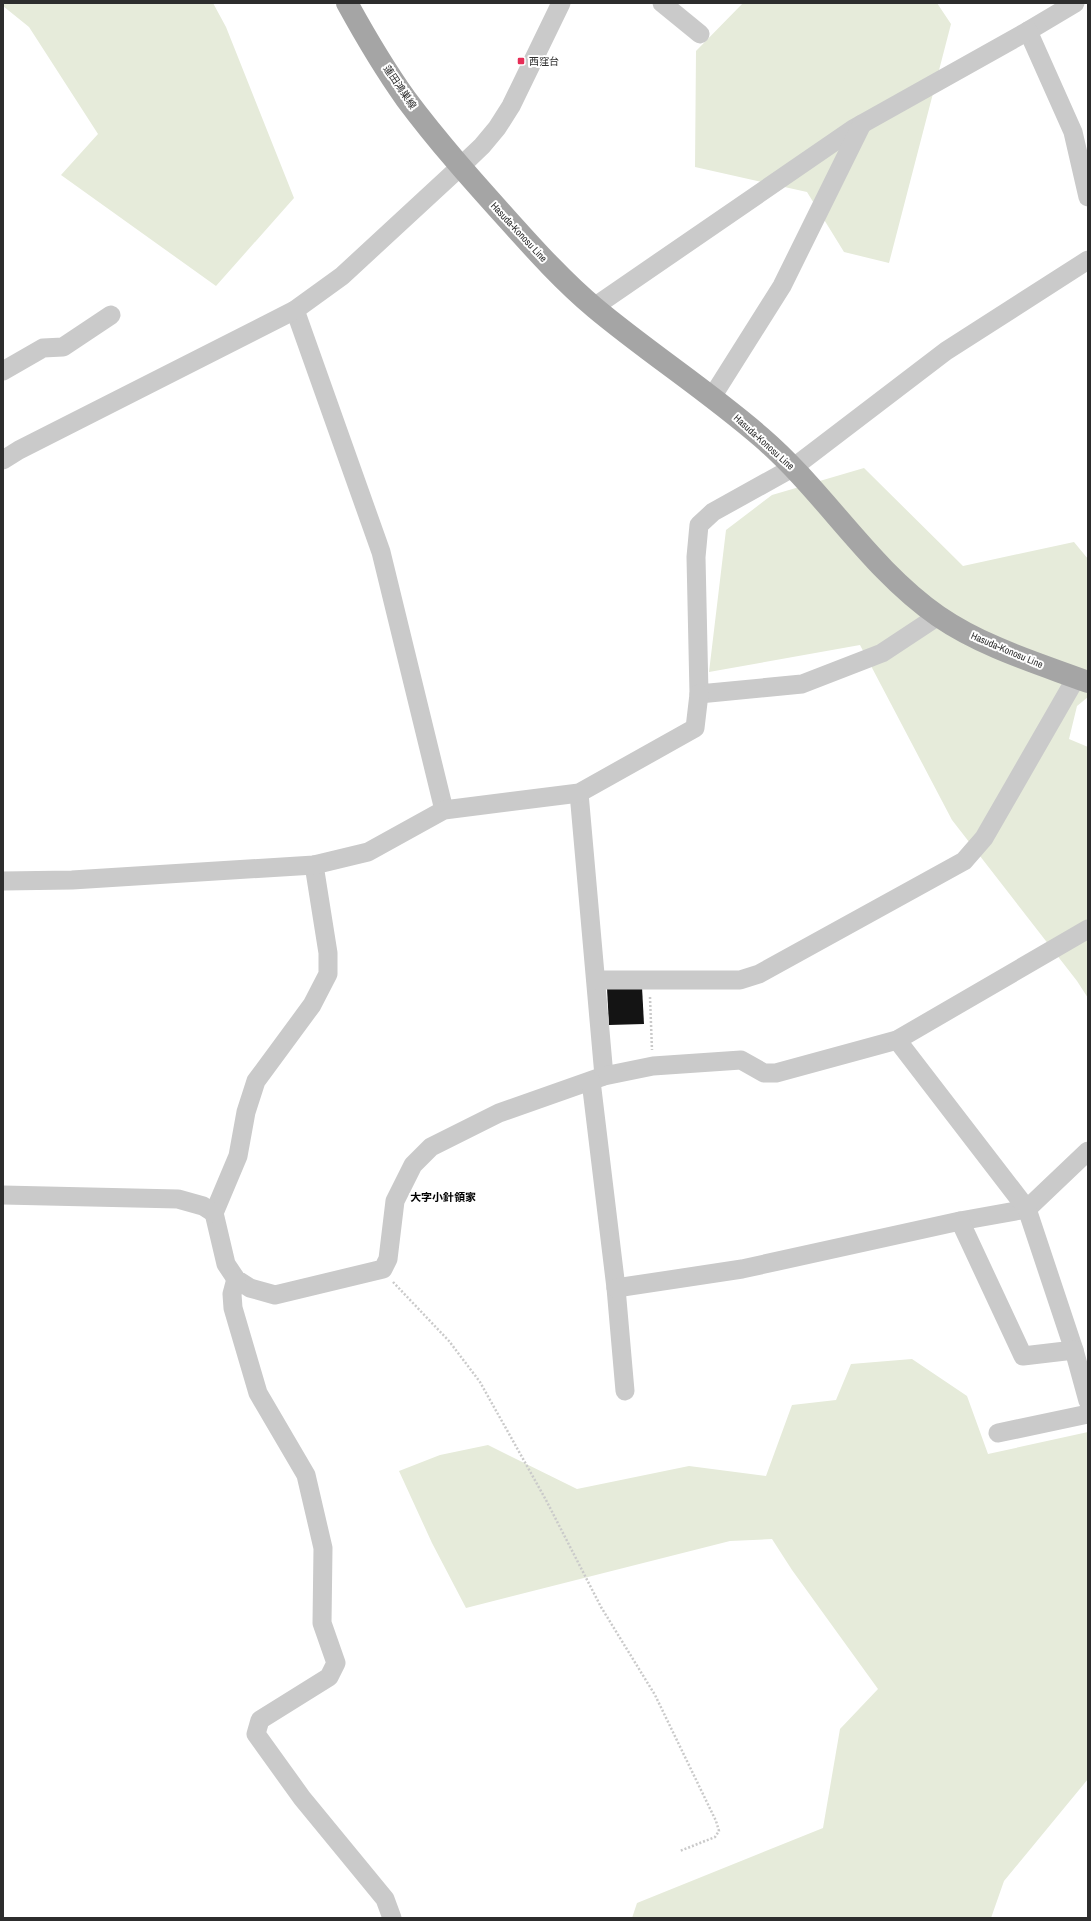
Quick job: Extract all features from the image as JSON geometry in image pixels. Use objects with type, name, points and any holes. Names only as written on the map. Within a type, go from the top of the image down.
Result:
[{"type":"main road","name":"蓮田鴻巣線","points":[[347,3],[405,97],[460,167]]},
{"type":"main road","name":"Hasuda-Konosu Line","points":[[460,167],[539,254],[594,307],[712,397],[762,438],[794,467],[876,560],[912,595],[938,616],[967,633],[1005,651],[1082,680]]},
{"type":"street","points":[[3,460],[19,450],[295,310],[342,276],[482,146],[497,128],[511,106],[561,3]]},
{"type":"street","points":[[662,3],[700,34]]},
{"type":"street","points":[[594,307],[862,124],[1075,3]]},
{"type":"street","points":[[1028,31],[1073,132],[1088,197]]},
{"type":"street","points":[[712,397],[782,286],[862,124]]},
{"type":"street","points":[[3,881],[72,880],[314,865],[368,852],[444,810],[579,793],[695,728],[700,694],[696,557],[699,525],[713,512],[794,467],[946,351],[1088,260]]},
{"type":"street","points":[[295,310],[381,552],[444,810]]},
{"type":"street","points":[[3,371],[43,348],[63,347],[111,315]]},
{"type":"street","points":[[700,694],[802,684],[882,653],[938,616]]},
{"type":"street","points":[[596,980],[740,980],[759,974],[927,883],[964,861],[984,838],[1082,680]]},
{"type":"street","points":[[579,793],[596,980],[597,1078],[625,1391]]},
{"type":"street","points":[[314,865],[328,952],[328,974],[312,1005],[256,1081],[246,1112],[238,1156],[214,1213],[226,1264],[236,1279],[250,1288],[274,1295],[383,1269],[388,1259],[395,1201],[413,1165],[432,1147],[499,1113],[597,1078],[653,1066],[741,1060],[764,1073],[776,1074],[897,1040],[1088,929]]},
{"type":"street","points":[[897,1040],[1026,1209],[1074,1350],[1088,1401]]},
{"type":"street","points":[[616,1288],[742,1269],[960,1220],[1026,1209],[1088,1151]]},
{"type":"street","points":[[3,1195],[178,1199],[203,1206],[214,1213]]},
{"type":"street","points":[[960,1220],[1023,1356],[1074,1350]]},
{"type":"street","points":[[236,1279],[232,1294],[233,1308],[258,1393],[306,1475],[323,1548],[322,1623],[336,1663],[329,1677],[260,1720],[256,1734],[302,1798],[385,1899],[392,1918]]},
{"type":"street","points":[[998,1433],[1088,1414]]},
{"type":"path","points":[[649,980],[653,1066]]},
{"type":"path","points":[[383,1269],[398,1289],[448,1341],[480,1382],[546,1500],[601,1607],[655,1695],[716,1821],[719,1831],[715,1837],[680,1851]]},
{"type":"green space","points":[[3,3],[213,3],[226,27],[294,198],[216,286],[61,175],[98,134],[29,27],[3,6]]},
{"type":"green space","points":[[743,3],[937,3],[951,24],[889,263],[844,252],[807,192],[695,167],[696,51]]},
{"type":"green space","points":[[864,468],[963,566],[1074,542],[1088,559],[1088,697],[1077,706],[1069,739],[1088,747],[1088,998],[1077,981],[952,820],[860,645],[709,672],[726,530],[772,495]]},
{"type":"green space","points":[[912,1359],[967,1396],[988,1454],[1088,1432],[1088,1779],[1004,1881],[991,1918],[632,1918],[637,1903],[823,1828],[840,1729],[878,1689],[792,1570],[772,1539],[730,1541],[466,1608],[432,1543],[399,1471],[440,1455],[488,1445],[577,1489],[689,1466],[766,1476],[792,1405],[836,1400],[851,1364]]},
{"type":"building","points":[[642,987],[644,1024],[609,1025],[607,988]]},
{"type":"place","name":"西窪台","points":[[521,61]]},
{"type":"district","name":"大字小針領家","points":[[443,1197]]}]
